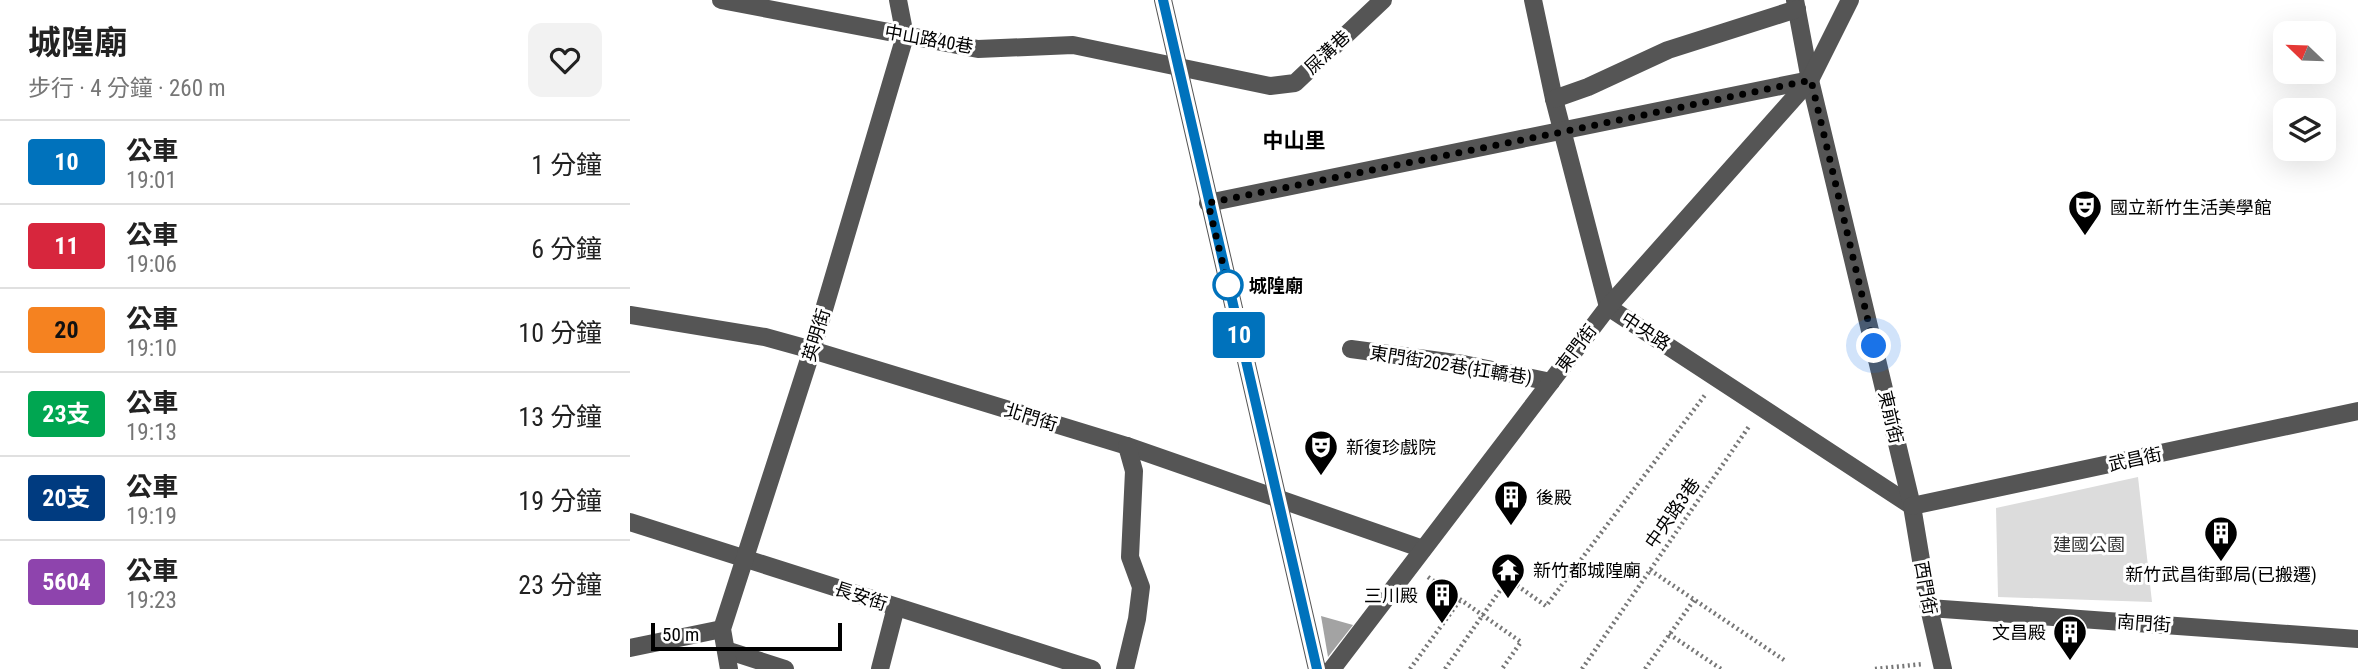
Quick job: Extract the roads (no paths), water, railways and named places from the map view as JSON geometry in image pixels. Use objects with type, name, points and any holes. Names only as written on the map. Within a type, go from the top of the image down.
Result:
[{"type":"street","name":"中山路40巷","points":[[721,0],[978,49],[1073,46],[1180,69]]},
{"type":"street","name":"英明街","points":[[729,669],[722,629],[812,350],[905,36],[898,0]]},
{"type":"street","points":[[1163,0],[1317,669]]},
{"type":"street","name":"屎溝巷","points":[[1180,69],[1270,86],[1295,83],[1382,0]]},
{"type":"street","name":"中央路","points":[[1533,0],[1554,100],[1608,307],[1912,506]]},
{"type":"street","name":"東門街","points":[[1332,669],[1608,307],[1811,80],[1850,0]]},
{"type":"street","points":[[1554,100],[1668,50],[1796,4]]},
{"type":"street","name":"東前街","points":[[1796,4],[1811,80],[1912,506]]},
{"type":"street","points":[[1208,203],[1811,80]]},
{"type":"street","name":"北門街","points":[[630,315],[765,337],[812,350],[1128,446],[1423,549]]},
{"type":"street","name":"東門街202巷(扛轎巷)","points":[[1351,349],[1463,364],[1551,382]]},
{"type":"street","name":"武昌街","points":[[1912,506],[2358,411]]},
{"type":"street","points":[[1125,669],[1137,619],[1141,587],[1130,557],[1134,471],[1128,446]]},
{"type":"street","name":"西門街","points":[[1912,506],[1929,608],[1942,665]]},
{"type":"street","name":"長安街","points":[[630,522],[1092,669]]},
{"type":"street","points":[[880,669],[896,607]]},
{"type":"street","name":"南門街","points":[[1929,608],[2358,639]]},
{"type":"street","points":[[630,648],[722,629]]},
{"type":"street","points":[[726,650],[785,669]]},
{"type":"place","name":"國立新竹生活美學館","points":[[2085,237]]},
{"type":"place","name":"城隍廟","points":[[1228,285]]},
{"type":"place","name":"新復珍戲院","points":[[1321,477]]},
{"type":"place","name":"後殿","points":[[1511,527]]},
{"type":"place","name":"新竹武昌街郵局(已搬遷)","points":[[2221,563]]},
{"type":"place","name":"新竹都城隍廟","points":[[1508,600]]},
{"type":"place","name":"三川殿","points":[[1442,625]]},
{"type":"place","name":"文昌殿","points":[[2070,662]]},
{"type":"district","name":"中山里","points":[[1294,141]]},
{"type":"park label","name":"建國公園","points":[[2089,544]]}]
